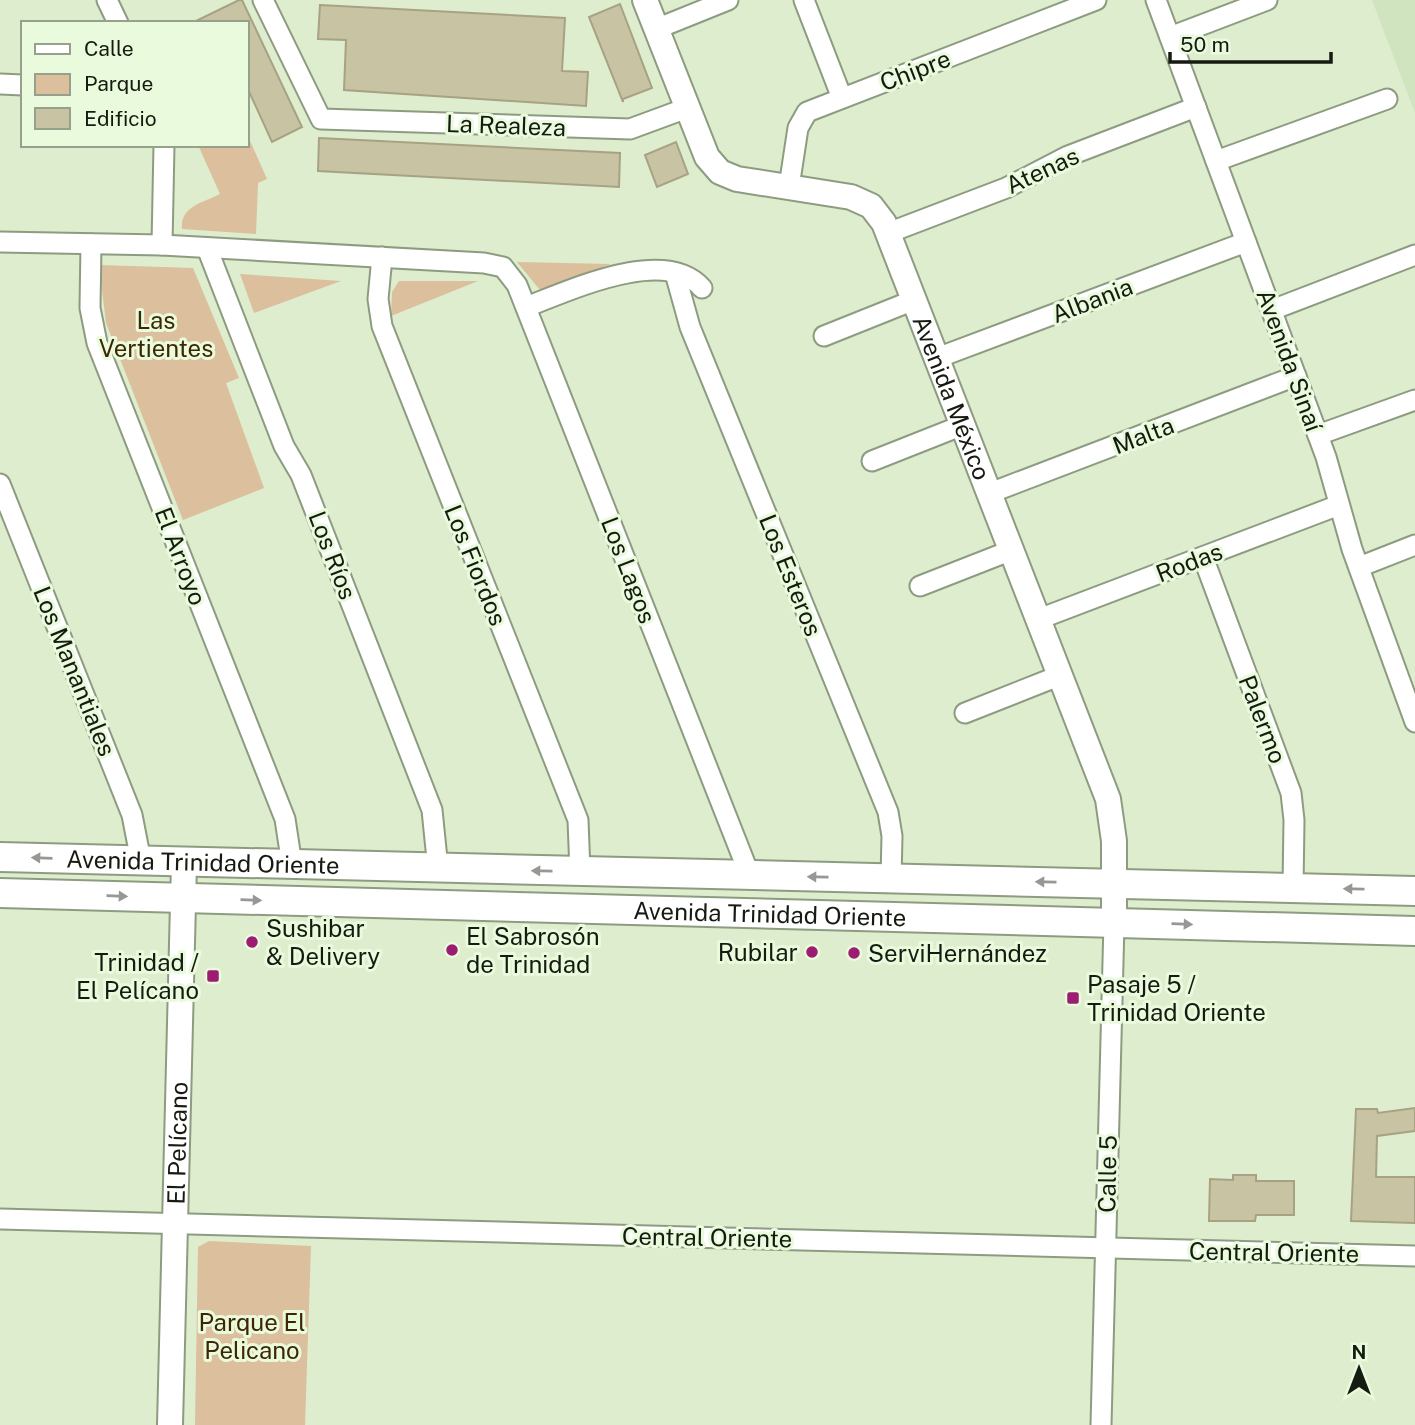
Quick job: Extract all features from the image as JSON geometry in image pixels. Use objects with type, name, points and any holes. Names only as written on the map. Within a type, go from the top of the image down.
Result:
[{"type":"main road","name":"Avenida Trinidad Oriente","points":[[0,857],[1415,891]]},
{"type":"main road","name":"Avenida Trinidad Oriente","points":[[0,893],[1415,931]]},
{"type":"street","points":[[107,0],[117,21]]},
{"type":"street","name":"La Realeza","points":[[263,0],[321,119],[630,129],[687,108]]},
{"type":"street","name":"Avenida México","points":[[645,0],[707,157],[720,172],[737,179],[861,200],[879,214],[915,300],[1108,799],[1114,833],[1114,923]]},
{"type":"street","points":[[656,29],[729,0]]},
{"type":"street","points":[[804,0],[842,98]]},
{"type":"street","name":"Chipre","points":[[789,187],[800,121],[812,109],[1096,0]]},
{"type":"street","name":"Avenida Sinaí","points":[[1156,0],[1318,435],[1359,567],[1415,722]]},
{"type":"street","points":[[1170,37],[1267,0]]},
{"type":"street","points":[[0,84],[21,85]]},
{"type":"street","points":[[1216,161],[1387,99]]},
{"type":"street","name":"Atenas","points":[[888,233],[1006,188],[1068,156],[1196,107]]},
{"type":"street","points":[[162,246],[164,147]]},
{"type":"street","points":[[0,242],[162,246],[382,257]]},
{"type":"street","name":"Albania","points":[[937,358],[1246,242]]},
{"type":"street","name":"El Arroyo","points":[[91,244],[90,308],[97,343],[285,819],[292,865]]},
{"type":"street","name":"Los Ríos","points":[[206,248],[285,446],[301,475],[432,810],[438,869]]},
{"type":"street","points":[[1272,310],[1415,255]]},
{"type":"street","name":"Los Lagos","points":[[382,257],[484,263],[503,267],[514,278],[750,876]]},
{"type":"street","name":"Los Fiordos","points":[[382,257],[378,299],[382,326],[578,820],[580,872]]},
{"type":"street","points":[[526,307],[625,272],[675,273],[691,278],[702,288]]},
{"type":"street","name":"Los Esteros","points":[[675,273],[690,327],[888,812],[891,879]]},
{"type":"street","points":[[824,336],[915,300]]},
{"type":"street","name":"Malta","points":[[990,493],[1296,376]]},
{"type":"street","points":[[1318,435],[1415,400]]},
{"type":"street","points":[[873,461],[963,425]]},
{"type":"street","name":"Los Manantiales","points":[[0,484],[132,814],[141,861]]},
{"type":"street","name":"Rodas","points":[[1039,619],[1339,505]]},
{"type":"street","points":[[1359,567],[1415,545]]},
{"type":"street","points":[[920,586],[1012,550]]},
{"type":"street","name":"Palermo","points":[[1203,557],[1293,802],[1293,888]]},
{"type":"street","points":[[965,713],[1061,675]]},
{"type":"street","name":"El Pelícano","points":[[170,1425],[184,863]]},
{"type":"street","name":"Calle 5","points":[[1101,1425],[1114,923]]},
{"type":"street","name":"Central Oriente","points":[[0,1219],[1415,1256]]},
{"type":"shaded area","points":[[1372,0],[1415,0],[1415,113]]},
{"type":"green space","points":[[248,136],[267,179],[258,183],[256,234],[182,229],[182,221],[189,210],[220,194],[199,147],[248,147]]},
{"type":"green space","points":[[517,262],[611,264],[540,290]]},
{"type":"green space","name":"Las Vertientes","points":[[99,265],[193,268],[239,378],[226,383],[264,488],[183,520],[106,323]]},
{"type":"green space","points":[[240,274],[341,281],[254,313]]},
{"type":"green space","points":[[399,281],[478,281],[391,316],[392,292]]},
{"type":"green space","name":"Parque El Pelicano","points":[[209,1241],[311,1246],[305,1425],[195,1425],[198,1247]]},
{"type":"building","points":[[242,0],[302,127],[272,142],[248,89],[248,21],[196,21]]},
{"type":"building","points":[[620,4],[652,88],[623,99],[623,102],[589,17]]},
{"type":"building","points":[[320,5],[565,18],[562,71],[588,72],[586,106],[344,90],[346,40],[318,39]]},
{"type":"building","points":[[319,138],[620,153],[619,187],[318,171]]},
{"type":"building","points":[[676,142],[688,174],[657,187],[645,155]]},
{"type":"building","points":[[1415,1108],[1415,1131],[1377,1136],[1376,1177],[1415,1177],[1415,1223],[1351,1221],[1356,1109],[1377,1109],[1378,1113]]},
{"type":"building","points":[[1233,1175],[1256,1175],[1256,1181],[1294,1181],[1294,1215],[1256,1215],[1255,1221],[1209,1221],[1210,1179],[1233,1180]]},
{"type":"place","name":"Sushibar & Delivery","points":[[252,942]]},
{"type":"place","name":"El Sabrosón de Trinidad","points":[[452,950]]},
{"type":"place","name":"Rubilar","points":[[812,952]]},
{"type":"place","name":"ServiHernández","points":[[854,953]]},
{"type":"place","name":"Trinidad / El Pelícano","points":[[213,976]]},
{"type":"place","name":"Pasaje 5 / Trinidad Oriente","points":[[1073,998]]}]
